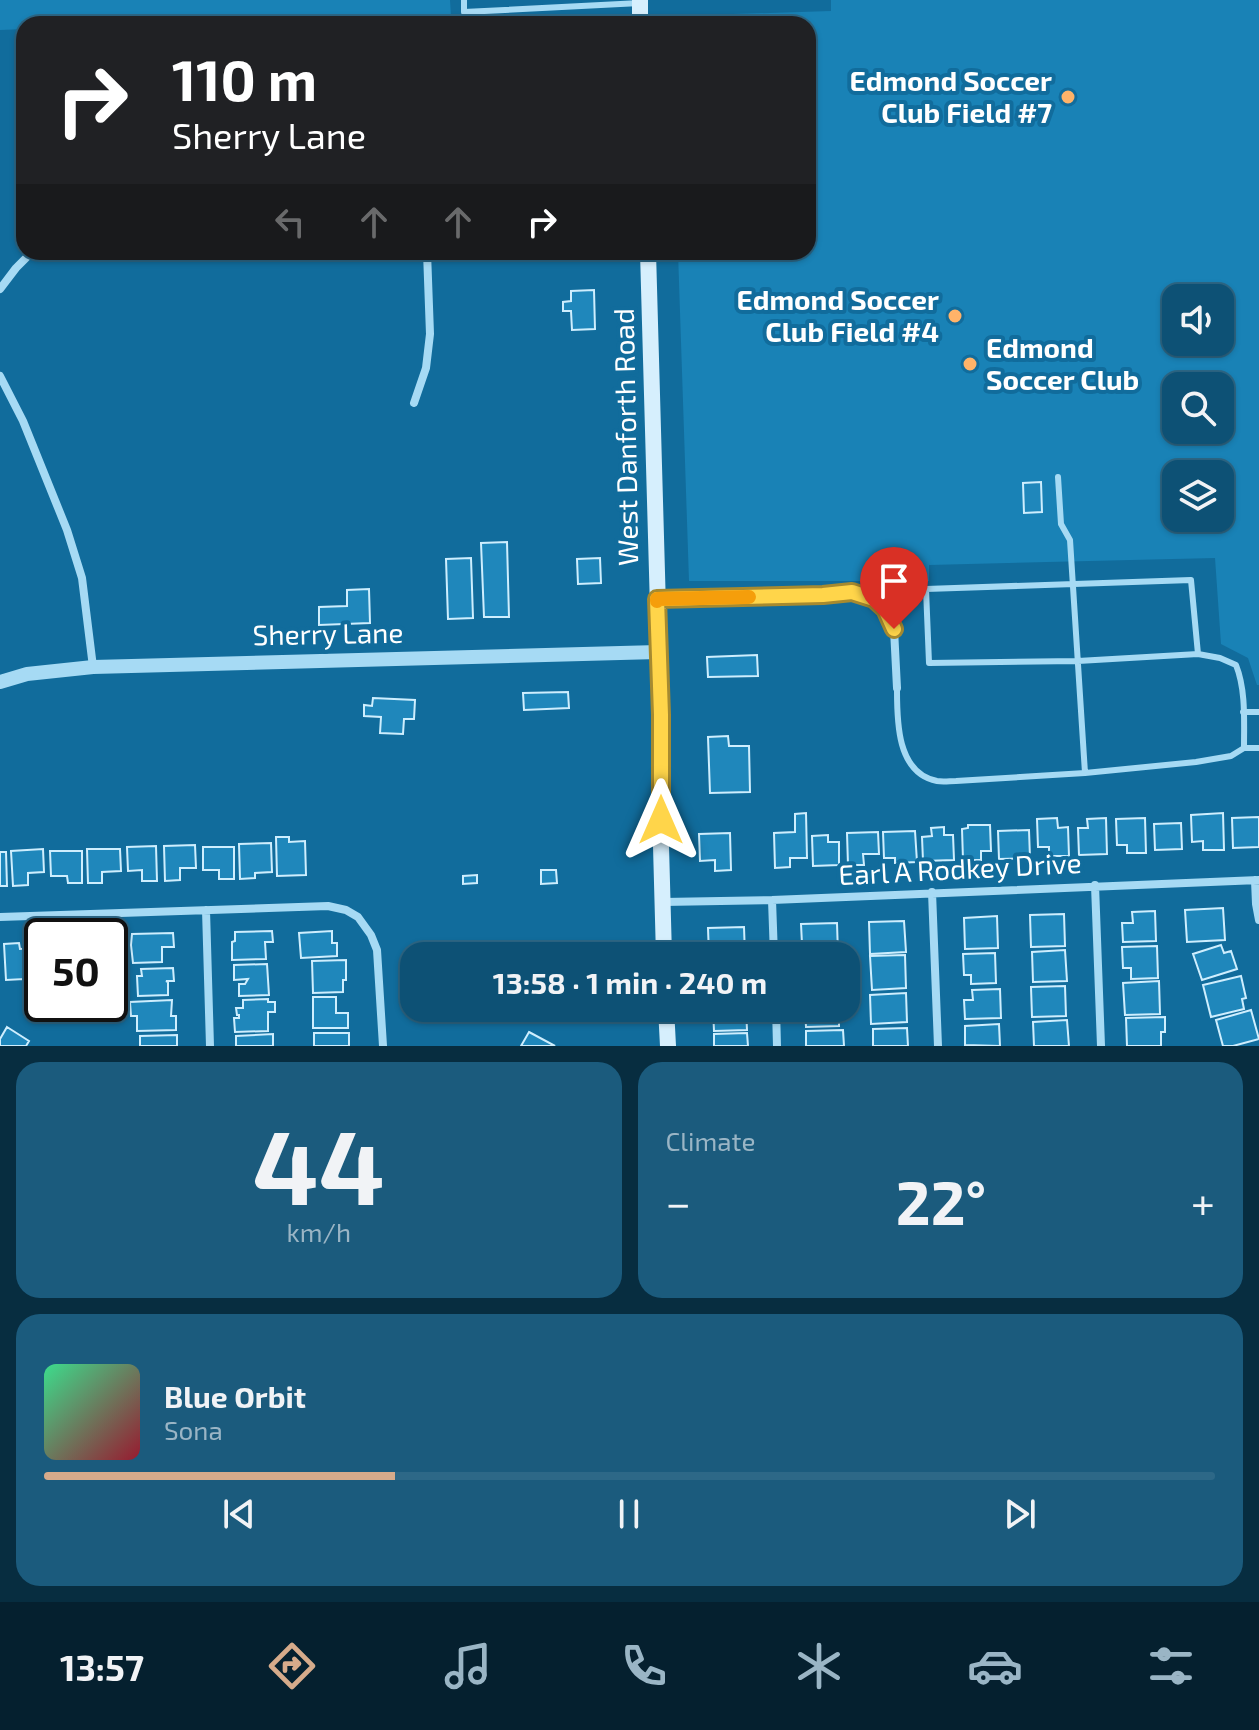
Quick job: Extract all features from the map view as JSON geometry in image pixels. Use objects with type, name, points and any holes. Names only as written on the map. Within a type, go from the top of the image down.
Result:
[{"type":"main road","name":"West Danforth Road","points":[[648,260],[663,942]]},
{"type":"main road","points":[[667,1022],[668,1046]]},
{"type":"street","points":[[0,289],[24,260]]},
{"type":"street","points":[[414,403],[426,368],[430,334],[427,260]]},
{"type":"street","points":[[0,376],[23,421],[75,554],[82,578],[93,667]]},
{"type":"street","points":[[657,599],[852,592],[874,599],[885,609],[894,629],[897,688]]},
{"type":"street","name":"Sherry Lane","points":[[0,682],[27,674],[93,667],[658,652]]},
{"type":"street","points":[[1257,880],[1259,920]]},
{"type":"street","name":"Earl A Rodkey Drive","points":[[662,902],[1257,880]]},
{"type":"street","points":[[1095,885],[1101,1046]]},
{"type":"street","points":[[932,892],[938,1046]]},
{"type":"street","points":[[772,900],[774,942]]},
{"type":"street","points":[[0,917],[328,906],[346,910],[358,917],[377,950],[383,1046]]},
{"type":"street","points":[[206,910],[210,1046]]},
{"type":"street","points":[[776,1022],[777,1046]]},
{"type":"lane","points":[[464,0],[464,12],[548,4],[640,2]]},
{"type":"lane","points":[[1058,477],[1061,524],[1070,540],[1085,773]]},
{"type":"lane","points":[[1198,654],[1191,580],[926,589],[929,663],[1078,661],[1198,654],[1236,665],[1240,677],[1244,748]]},
{"type":"lane","points":[[897,688],[901,745],[918,771],[935,781],[1085,773],[1208,760],[1231,756],[1244,748],[1259,748]]},
{"type":"lane","points":[[1243,712],[1259,712]]},
{"type":"shaded area","points":[[0,0],[450,0],[451,16],[16,16],[16,29],[0,30]]},
{"type":"shaded area","name":"Edmond Soccer Club","points":[[831,0],[1259,0],[1259,685],[1248,658],[1221,644],[1215,558],[929,565],[929,581],[689,581],[678,260],[816,260],[816,16],[670,16],[831,11]]},
{"type":"building","points":[[594,290],[595,329],[572,330],[571,311],[563,311],[563,302],[571,301],[571,291]]},
{"type":"building","points":[[1041,482],[1042,512],[1024,513],[1023,483]]},
{"type":"building","points":[[507,542],[509,617],[484,617],[481,543]]},
{"type":"building","points":[[471,558],[473,618],[448,619],[446,559]]},
{"type":"building","points":[[600,558],[601,583],[578,584],[577,559]]},
{"type":"building","points":[[369,589],[370,623],[319,625],[319,607],[347,606],[347,590]]},
{"type":"building","points":[[757,655],[758,676],[708,677],[707,657]]},
{"type":"building","points":[[568,692],[569,708],[524,710],[523,693]]},
{"type":"building","points":[[373,698],[415,700],[414,719],[404,719],[403,734],[380,733],[381,717],[364,716],[364,705],[372,706]]},
{"type":"building","points":[[728,736],[729,746],[749,746],[750,792],[710,793],[708,737]]},
{"type":"building","points":[[806,813],[807,858],[790,858],[790,867],[775,868],[774,833],[795,832],[795,814]]},
{"type":"building","points":[[1223,813],[1224,850],[1203,850],[1203,841],[1192,842],[1191,815]]},
{"type":"building","points":[[1259,817],[1259,847],[1233,848],[1232,818]]},
{"type":"building","points":[[1057,818],[1058,828],[1068,827],[1069,856],[1049,856],[1049,847],[1038,847],[1037,819]]},
{"type":"building","points":[[1106,818],[1107,854],[1079,855],[1078,828],[1088,828],[1087,819]]},
{"type":"building","points":[[1145,818],[1146,853],[1127,853],[1127,845],[1117,845],[1116,819]]},
{"type":"building","points":[[1181,823],[1182,849],[1155,850],[1154,824]]},
{"type":"building","points":[[968,825],[990,825],[991,851],[981,851],[981,860],[963,860],[962,829],[968,828]]},
{"type":"building","points":[[944,827],[944,835],[953,835],[954,860],[923,861],[922,837],[932,836],[931,828]]},
{"type":"building","points":[[1029,830],[1030,858],[999,859],[998,831]]},
{"type":"building","points":[[915,831],[917,862],[895,863],[895,858],[884,858],[883,832]]},
{"type":"building","points":[[878,832],[879,854],[863,854],[864,865],[848,865],[847,833]]},
{"type":"building","points":[[730,833],[731,870],[715,871],[715,860],[700,861],[699,834]]},
{"type":"building","points":[[828,835],[828,842],[839,842],[839,865],[813,866],[812,836]]},
{"type":"building","points":[[276,837],[289,837],[289,842],[305,841],[306,875],[277,876]]},
{"type":"building","points":[[271,843],[272,872],[255,873],[255,878],[240,879],[239,844]]},
{"type":"building","points":[[195,845],[196,868],[180,868],[180,880],[165,881],[164,846]]},
{"type":"building","points":[[156,846],[157,881],[142,881],[142,870],[128,871],[127,847]]},
{"type":"building","points":[[203,847],[234,847],[234,879],[219,879],[219,870],[203,870]]},
{"type":"building","points":[[43,849],[44,872],[28,873],[28,885],[13,886],[11,851]]},
{"type":"building","points":[[87,849],[120,849],[121,871],[102,872],[102,883],[88,883]]},
{"type":"building","points":[[50,851],[82,851],[82,883],[68,883],[67,876],[51,876]]},
{"type":"building","points":[[0,852],[6,852],[7,886],[0,886]]},
{"type":"building","points":[[541,870],[556,870],[557,883],[541,884]]},
{"type":"building","points":[[477,875],[477,883],[463,884],[463,876]]},
{"type":"building","points":[[1223,908],[1225,940],[1187,942],[1185,910]]},
{"type":"building","points":[[1155,911],[1156,941],[1123,942],[1122,923],[1133,923],[1132,912]]},
{"type":"building","points":[[1064,914],[1065,946],[1031,947],[1030,915]]},
{"type":"building","points":[[997,916],[998,948],[965,949],[964,918]]},
{"type":"building","points":[[904,921],[906,952],[870,954],[869,922]]},
{"type":"building","points":[[837,923],[838,942],[802,942],[801,924]]},
{"type":"building","points":[[744,927],[745,942],[708,942],[708,928]]},
{"type":"building","points":[[272,931],[273,942],[265,942],[266,959],[232,960],[235,932]]},
{"type":"building","points":[[332,931],[332,943],[337,943],[337,956],[301,958],[299,933]]},
{"type":"building","points":[[173,933],[174,947],[162,947],[162,962],[133,963],[132,934]]},
{"type":"building","points":[[19,943],[20,949],[24,949],[24,979],[6,980],[4,944]]},
{"type":"building","points":[[1221,945],[1224,953],[1231,951],[1237,969],[1202,980],[1193,954]]},
{"type":"building","points":[[1157,946],[1158,978],[1131,979],[1131,968],[1123,968],[1122,947]]},
{"type":"building","points":[[1065,950],[1067,981],[1033,982],[1032,952]]},
{"type":"building","points":[[995,953],[996,983],[971,984],[971,975],[964,975],[963,954]]},
{"type":"building","points":[[905,955],[906,988],[872,990],[870,956]]},
{"type":"building","points":[[346,960],[343,992],[313,993],[312,961]]},
{"type":"building","points":[[267,964],[269,995],[239,996],[239,984],[245,984],[248,979],[234,980],[234,965]]},
{"type":"building","points":[[173,968],[174,981],[166,981],[168,995],[138,996],[137,976],[142,976],[141,969]]},
{"type":"building","points":[[1241,976],[1246,998],[1242,999],[1244,1009],[1211,1017],[1203,985]]},
{"type":"building","points":[[1159,981],[1160,1014],[1125,1015],[1123,983]]},
{"type":"building","points":[[1065,986],[1066,1016],[1032,1017],[1031,987]]},
{"type":"building","points":[[1000,989],[1001,1018],[965,1019],[964,1000],[973,1000],[972,990]]},
{"type":"building","points":[[906,993],[907,1022],[871,1024],[870,995]]},
{"type":"building","points":[[313,997],[336,997],[336,1013],[348,1013],[348,1028],[313,1028]]},
{"type":"building","points":[[268,999],[268,1002],[275,1002],[275,1012],[268,1012],[268,1031],[235,1032],[234,1018],[239,1018],[236,1008],[243,1008],[243,1000]]},
{"type":"building","points":[[172,1000],[171,1016],[176,1016],[176,1030],[137,1031],[137,1016],[131,1016],[130,1002]]},
{"type":"building","points":[[1251,1010],[1259,1039],[1223,1046],[1216,1020]]},
{"type":"building","points":[[1165,1017],[1161,1046],[1127,1046],[1126,1018]]},
{"type":"building","points":[[1067,1020],[1069,1046],[1034,1046],[1033,1022]]},
{"type":"building","points":[[714,1022],[747,1022],[747,1030],[714,1031]]},
{"type":"building","points":[[806,1022],[839,1022],[839,1026],[806,1027]]},
{"type":"building","points":[[999,1024],[1000,1046],[965,1045],[965,1026]]},
{"type":"building","points":[[7,1027],[29,1041],[26,1046],[0,1046],[0,1039]]},
{"type":"building","points":[[907,1028],[908,1046],[873,1046],[873,1029]]},
{"type":"building","points":[[843,1030],[844,1046],[806,1046],[806,1031]]},
{"type":"building","points":[[529,1032],[555,1046],[521,1046]]},
{"type":"building","points":[[314,1033],[349,1033],[349,1046],[314,1046]]},
{"type":"building","points":[[747,1033],[748,1046],[714,1046],[714,1034]]},
{"type":"building","points":[[273,1034],[273,1046],[236,1046],[236,1036]]},
{"type":"building","points":[[177,1035],[177,1046],[140,1046],[140,1036]]},
{"type":"slow traffic","points":[[657,601],[749,597]]},
{"type":"place","name":"Edmond Soccer Club Field #7","points":[[1068,97]]},
{"type":"place","name":"Edmond Soccer Club Field #4","points":[[955,316]]},
{"type":"place","name":"Edmond Soccer Club","points":[[970,364]]},
{"type":"route","points":[[661,820],[657,599],[852,592],[874,599],[885,609],[894,629]]}]
